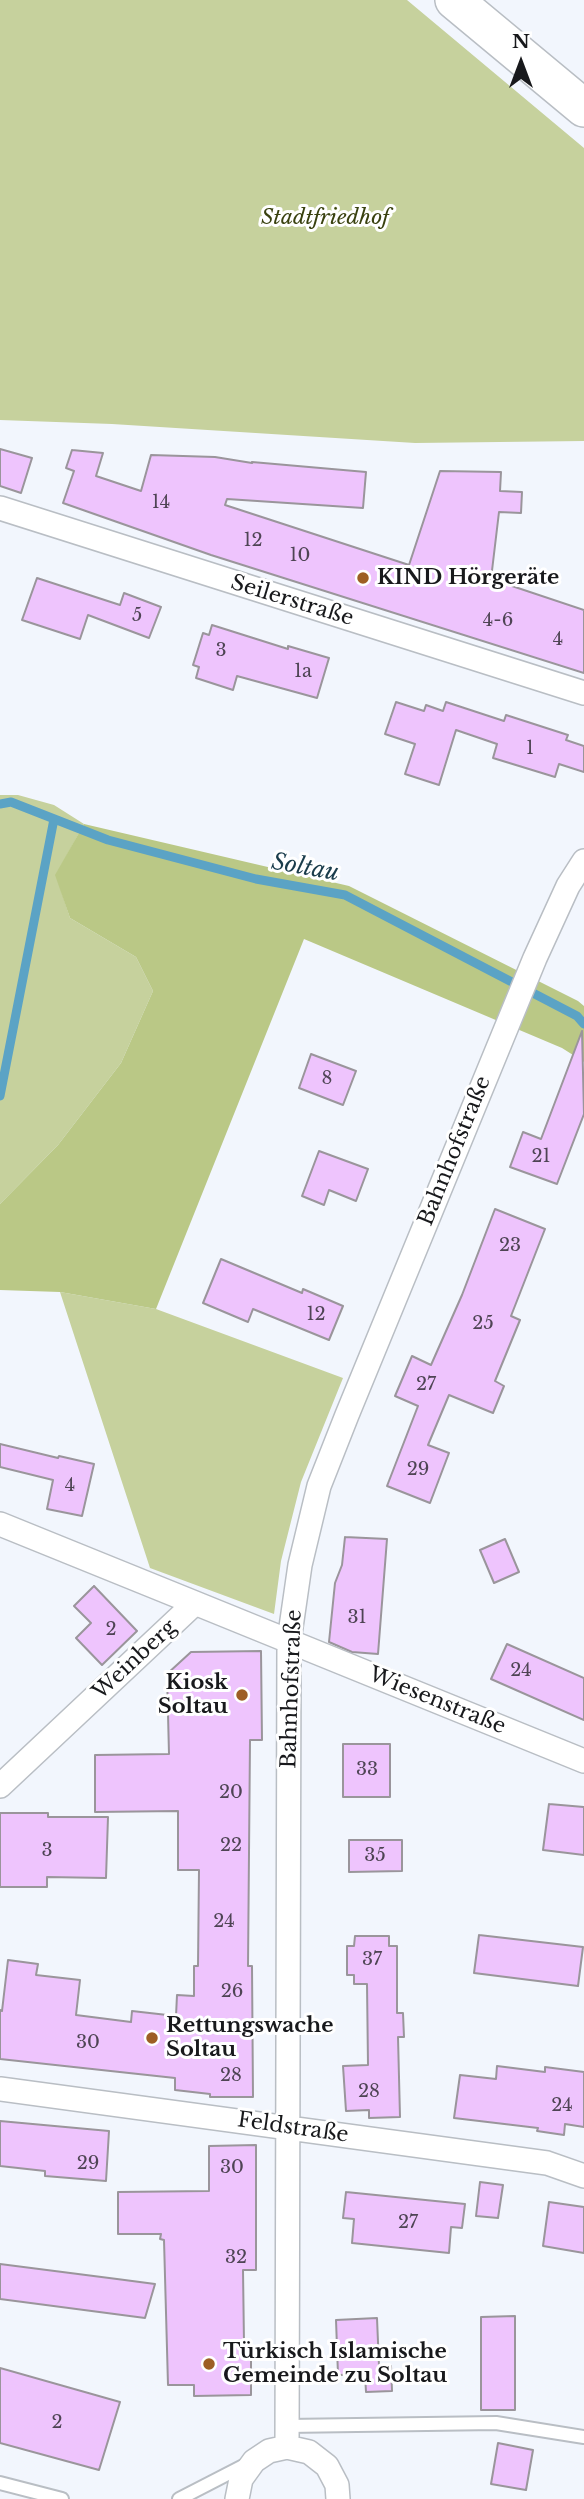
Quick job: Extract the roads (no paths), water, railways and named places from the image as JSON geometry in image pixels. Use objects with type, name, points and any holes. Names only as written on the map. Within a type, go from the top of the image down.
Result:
[{"type":"main road","points":[[454,0],[584,108]]},
{"type":"street","name":"Seilerstraße","points":[[0,508],[584,693]]},
{"type":"street","name":"Bahnhofstraße","points":[[287,2436],[289,1641],[300,1565],[319,1486],[535,958],[568,886],[584,861]]},
{"type":"street","points":[[0,1524],[195,1603]]},
{"type":"street","name":"Weinberg","points":[[0,1786],[195,1603],[289,1641]]},
{"type":"street","name":"Wiesenstraße","points":[[289,1641],[584,1761]]},
{"type":"street","name":"Feldstraße","points":[[0,2089],[547,2163],[584,2176]]},
{"type":"street","points":[[237,2499],[241,2479],[254,2461],[287,2436],[327,2466],[337,2485],[338,2499]]},
{"type":"lane","points":[[287,2436],[496,2423],[584,2437]]},
{"type":"lane","points":[[179,2499],[254,2461]]},
{"type":"lane","points":[[0,2483],[62,2499]]},
{"type":"waterway","name":"Soltau","points":[[0,804],[11,802],[108,840],[256,879],[345,895],[577,1016],[584,1024]]},
{"type":"waterway","points":[[0,1096],[54,819]]},
{"type":"place","name":"KIND Hörgeräte","points":[[363,578]]},
{"type":"place","name":"Kiosk Soltau","points":[[242,1695]]},
{"type":"place","name":"Rettungswache Soltau","points":[[152,2038]]},
{"type":"place","name":"Türkisch Islamische Gemeinde zu Soltau","points":[[209,2364]]},
{"type":"park label","name":"Stadtfriedhof","points":[[325,218]]}]
